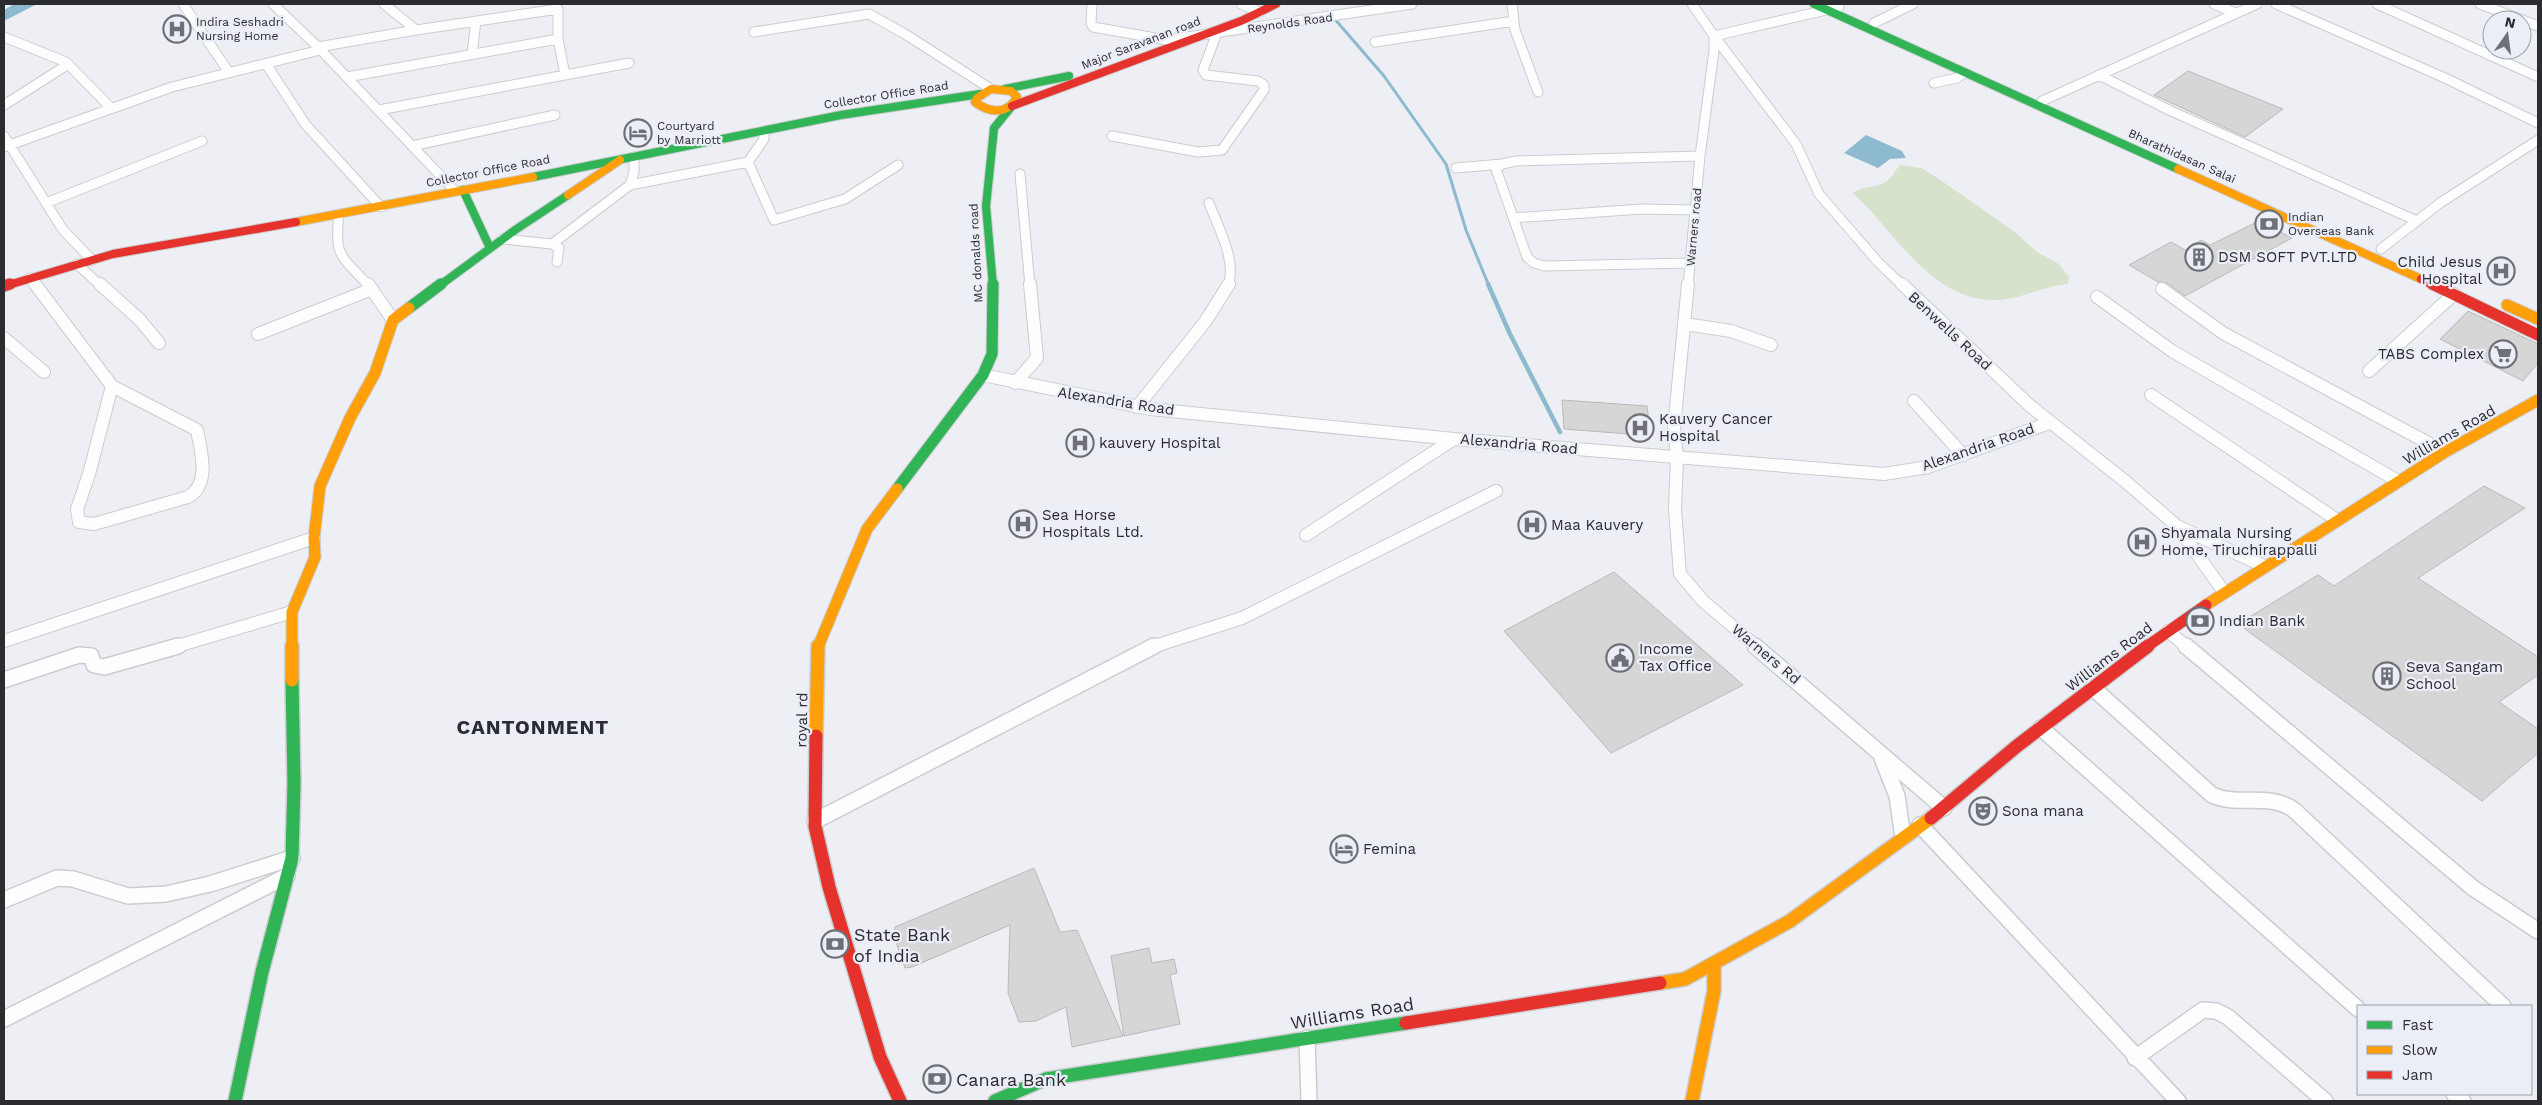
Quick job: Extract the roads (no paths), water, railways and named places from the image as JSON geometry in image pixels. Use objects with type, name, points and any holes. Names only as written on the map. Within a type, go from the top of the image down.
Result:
[{"type":"main road","name":"Major Saravanan road","points":[[1013,105],[1199,36],[1259,8],[1276,4]]},
{"type":"main road","name":"Bharathidasan Salai","points":[[1814,4],[1833,7],[1874,23],[2042,101],[2477,292]]},
{"type":"main road","name":"Bharathidasan Salai","points":[[1833,7],[1964,73],[2454,294],[2538,335]]},
{"type":"main road","points":[[1005,89],[1058,79],[1259,8]]},
{"type":"main road","points":[[980,94],[975,102],[994,128],[1013,105],[1017,97],[1005,89]]},
{"type":"main road","name":"Collector Office Road","points":[[4,286],[113,254],[381,207],[841,115],[930,103],[1005,89]]},
{"type":"main road","points":[[930,103],[954,107],[978,107],[984,110],[999,111],[1013,105]]},
{"type":"main road","name":"MC donalds road","points":[[983,375],[992,354],[993,288],[986,206],[994,128]]},
{"type":"main road","points":[[235,1101],[262,972],[292,858],[294,783],[292,612],[315,557],[314,538],[320,486],[350,418],[375,373],[393,320],[502,239],[620,160]]},
{"type":"main road","points":[[2199,179],[2212,175]]},
{"type":"main road","points":[[459,191],[490,248]]},
{"type":"main road","points":[[2494,300],[2538,320]]},
{"type":"main road","name":"royal rd","points":[[900,1101],[880,1057],[829,887],[815,821],[818,644],[866,529],[983,375]]},
{"type":"main road","name":"Williams Road","points":[[995,1101],[1046,1079],[1685,979],[1790,921],[1944,808],[2041,728],[2168,631],[2224,592],[2445,452],[2536,405]]},
{"type":"main road","points":[[1692,1101],[1714,991],[1714,963]]},
{"type":"street","points":[[183,4],[228,71]]},
{"type":"street","points":[[273,4],[319,48],[412,146],[459,191]]},
{"type":"street","points":[[384,4],[416,30]]},
{"type":"street","name":"Reynolds Road","points":[[1092,4],[1091,23],[1093,27],[1167,40],[1360,14],[1412,4]]},
{"type":"street","points":[[1241,4],[1259,8]]},
{"type":"street","points":[[1512,4],[1514,21],[1538,92]]},
{"type":"street","points":[[1692,4],[1714,36],[1833,7]]},
{"type":"street","points":[[1874,23],[1913,4]]},
{"type":"street","points":[[2214,4],[2236,13]]},
{"type":"street","points":[[2042,101],[2257,4]]},
{"type":"street","points":[[2276,4],[2428,70],[2538,123]]},
{"type":"street","points":[[2379,4],[2538,76]]},
{"type":"street","points":[[2480,4],[2538,26]]},
{"type":"street","points":[[6,146],[172,87],[228,71],[266,64],[319,48],[416,30],[558,9],[558,39],[565,75]]},
{"type":"street","points":[[754,32],[869,14],[992,90]]},
{"type":"street","points":[[472,54],[476,21]]},
{"type":"street","points":[[1374,42],[1514,21]]},
{"type":"street","points":[[1112,136],[1198,152],[1222,150],[1264,90],[1264,85],[1258,81],[1206,74],[1203,70],[1217,33]]},
{"type":"street","name":"Warners road","points":[[1677,457],[1674,428],[1700,156],[1714,51],[1714,36]]},
{"type":"street","name":"Benwells Road","points":[[1714,36],[1796,144],[1819,194],[1871,255],[1934,317],[2050,422],[2126,482],[2177,526],[2224,592]]},
{"type":"street","points":[[4,38],[66,62],[111,108]]},
{"type":"street","points":[[346,77],[558,39]]},
{"type":"street","points":[[4,105],[67,65],[66,62]]},
{"type":"street","points":[[379,110],[629,63]]},
{"type":"street","points":[[266,64],[306,125],[381,207]]},
{"type":"street","points":[[1934,83],[1957,78],[1964,73]]},
{"type":"street","points":[[2099,75],[2171,111],[2417,221]]},
{"type":"street","points":[[412,146],[555,115]]},
{"type":"street","points":[[552,244],[630,185],[748,162],[764,139],[764,131]]},
{"type":"street","points":[[4,136],[6,146],[63,230],[92,260]]},
{"type":"street","points":[[2381,250],[2440,203],[2538,140]]},
{"type":"street","points":[[46,203],[202,141]]},
{"type":"street","points":[[1456,168],[1516,161],[1700,156]]},
{"type":"street","points":[[630,185],[634,172],[634,157]]},
{"type":"street","points":[[748,162],[774,220],[845,199],[898,165]]},
{"type":"street","points":[[1502,164],[1496,169],[1527,257],[1534,263],[1544,266],[1690,264]]},
{"type":"street","points":[[1015,382],[1037,358],[1020,174]]},
{"type":"street","points":[[1137,407],[1185,348],[1230,285],[1229,264],[1209,203]]},
{"type":"street","points":[[1513,218],[1633,210],[1695,210]]},
{"type":"street","points":[[339,214],[336,241],[339,253],[372,288],[393,320]]},
{"type":"street","points":[[502,239],[552,244],[559,248],[557,262]]},
{"type":"street","points":[[77,264],[140,320],[159,343]]},
{"type":"street","points":[[30,278],[112,386],[186,422],[197,430],[201,448],[200,486],[196,493],[188,497],[94,524],[79,522],[77,509],[89,474],[112,386]]},
{"type":"street","points":[[258,334],[372,288]]},
{"type":"street","points":[[2162,289],[2223,333],[2445,452]]},
{"type":"street","points":[[2369,371],[2454,294]]},
{"type":"street","points":[[2098,297],[2172,352],[2398,481]]},
{"type":"street","points":[[1685,324],[1731,331],[1772,346]]},
{"type":"street","points":[[4,338],[44,372]]},
{"type":"street","name":"Alexandria Road","points":[[983,375],[1137,407],[1454,439],[1722,459],[1884,474],[1928,467],[2050,422]]},
{"type":"street","points":[[2151,395],[2337,520]]},
{"type":"street","points":[[1914,401],[1962,455]]},
{"type":"street","points":[[1306,535],[1454,439]]},
{"type":"street","name":"Warners Rd","points":[[1677,457],[1675,509],[1680,574],[1703,601],[1944,808]]},
{"type":"street","points":[[815,821],[1154,646],[1242,618],[1496,491]]},
{"type":"street","points":[[2177,526],[2264,566]]},
{"type":"street","points":[[4,641],[314,538]]},
{"type":"street","points":[[4,680],[79,655],[91,656],[94,665],[104,667],[117,664],[292,612]]},
{"type":"street","points":[[2168,631],[2474,888],[2538,931]]},
{"type":"street","points":[[2093,688],[2212,795],[2225,801],[2237,803],[2266,800],[2280,802],[2294,810],[2502,1005]]},
{"type":"street","points":[[2041,728],[2357,1008]]},
{"type":"street","points":[[1878,751],[1895,783],[1901,804],[1903,837]]},
{"type":"street","points":[[1920,825],[2178,1101]]},
{"type":"street","points":[[4,900],[57,878],[65,878],[126,896],[149,896],[177,892],[292,858]]},
{"type":"street","points":[[4,1019],[287,876]]},
{"type":"street","points":[[2136,1058],[2203,1010],[2216,1011],[2228,1017],[2324,1101]]},
{"type":"street","points":[[1307,1038],[1309,1101]]},
{"type":"water","points":[[14,4],[37,4],[4,21],[4,10]]},
{"type":"water","points":[[1866,135],[1902,151],[1906,158],[1890,159],[1878,168],[1844,153]]},
{"type":"waterway","points":[[1333,17],[1384,76],[1446,164],[1466,230],[1489,286]]},
{"type":"waterway","points":[[1488,284],[1510,334],[1560,432]]},
{"type":"place","name":"Indira Seshadri Nursing Home","points":[[177,29]]},
{"type":"place","name":"Courtyard by Marriott","points":[[638,133]]},
{"type":"place","name":"Indian Overseas Bank","points":[[2269,224]]},
{"type":"place","name":"DSM SOFT PVT.LTD","points":[[2199,257]]},
{"type":"place","name":"Child Jesus Hospital","points":[[2501,271]]},
{"type":"place","name":"TABS Complex","points":[[2503,354]]},
{"type":"place","name":"Kauvery Cancer Hospital","points":[[1640,428]]},
{"type":"place","name":"kauvery Hospital","points":[[1080,443]]},
{"type":"place","name":"Sea Horse Hospitals Ltd.","points":[[1023,524]]},
{"type":"place","name":"Maa Kauvery","points":[[1532,525]]},
{"type":"place","name":"Shyamala Nursing Home, Tiruchirappalli","points":[[2142,542]]},
{"type":"place","name":"Indian Bank","points":[[2200,621]]},
{"type":"place","name":"Income Tax Office","points":[[1620,658]]},
{"type":"place","name":"Seva Sangam School","points":[[2387,676]]},
{"type":"place","name":"Sona mana","points":[[1983,811]]},
{"type":"place","name":"Femina","points":[[1344,849]]},
{"type":"place","name":"State Bank of India","points":[[835,944]]},
{"type":"place","name":"Canara Bank","points":[[937,1079]]},
{"type":"district","name":"CANTONMENT","points":[[533,727]]}]
